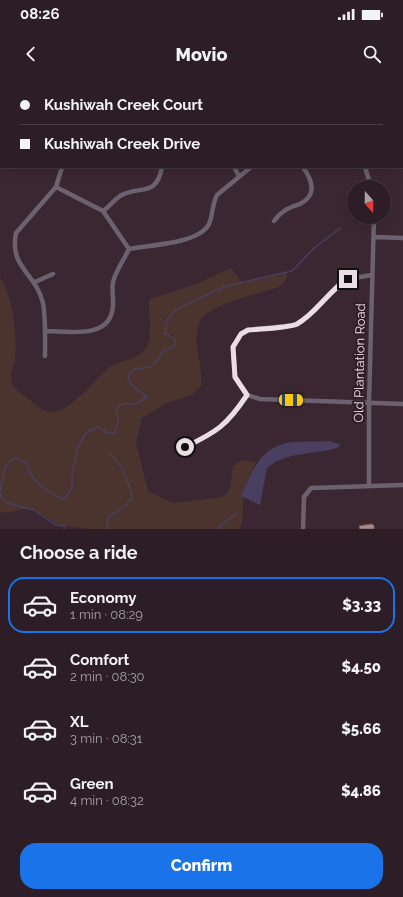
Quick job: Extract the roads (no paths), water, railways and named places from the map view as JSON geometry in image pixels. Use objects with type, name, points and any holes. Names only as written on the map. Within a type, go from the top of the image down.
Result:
[{"type":"street","points":[[45,356],[43,303],[35,282],[19,265],[15,241],[16,233],[56,187],[62,168]]},
{"type":"street","points":[[104,211],[120,196],[148,189],[157,184],[162,168]]},
{"type":"street","points":[[235,168],[239,176]]},
{"type":"street","points":[[129,249],[197,236],[203,232],[210,223],[214,200],[217,194],[250,168]]},
{"type":"street","points":[[274,221],[283,211],[302,203],[310,195],[313,189],[312,183],[304,168]]},
{"type":"street","points":[[365,168],[370,180]]},
{"type":"street","points":[[56,187],[104,211],[129,249]]},
{"type":"street","name":"Old Plantation Road","points":[[369,486],[369,402],[374,224]]},
{"type":"street","points":[[375,237],[403,238]]},
{"type":"street","points":[[45,331],[94,331],[107,324],[113,311],[113,284],[116,273],[129,249]]},
{"type":"street","points":[[35,282],[53,274]]},
{"type":"street","points":[[372,275],[348,279],[337,286],[306,318],[296,324],[248,330],[241,334],[233,347],[235,377],[247,395],[260,399],[403,404]]},
{"type":"street","points":[[185,447],[209,436],[223,427],[247,395]]},
{"type":"street","points":[[303,529],[304,497],[311,488],[403,485]]},
{"type":"waterway","points":[[0,491],[4,471],[8,463],[17,458],[27,463],[32,476],[41,486],[64,499],[72,488],[72,474],[78,447],[87,432],[98,427],[108,433],[115,433],[118,422],[117,409],[119,406],[125,404],[136,404],[147,397],[130,381],[128,377],[129,373],[140,368],[151,367],[165,350],[174,347],[176,340],[165,333],[167,320],[175,310],[226,286],[292,271],[313,249],[340,228]]},
{"type":"waterway","points":[[107,529],[110,516],[124,507],[132,497],[129,484],[124,473],[109,453]]},
{"type":"waterway","points":[[0,493],[2,498],[7,503],[34,510],[56,525],[65,526]]},
{"type":"waterway","points":[[217,529],[237,513]]}]
